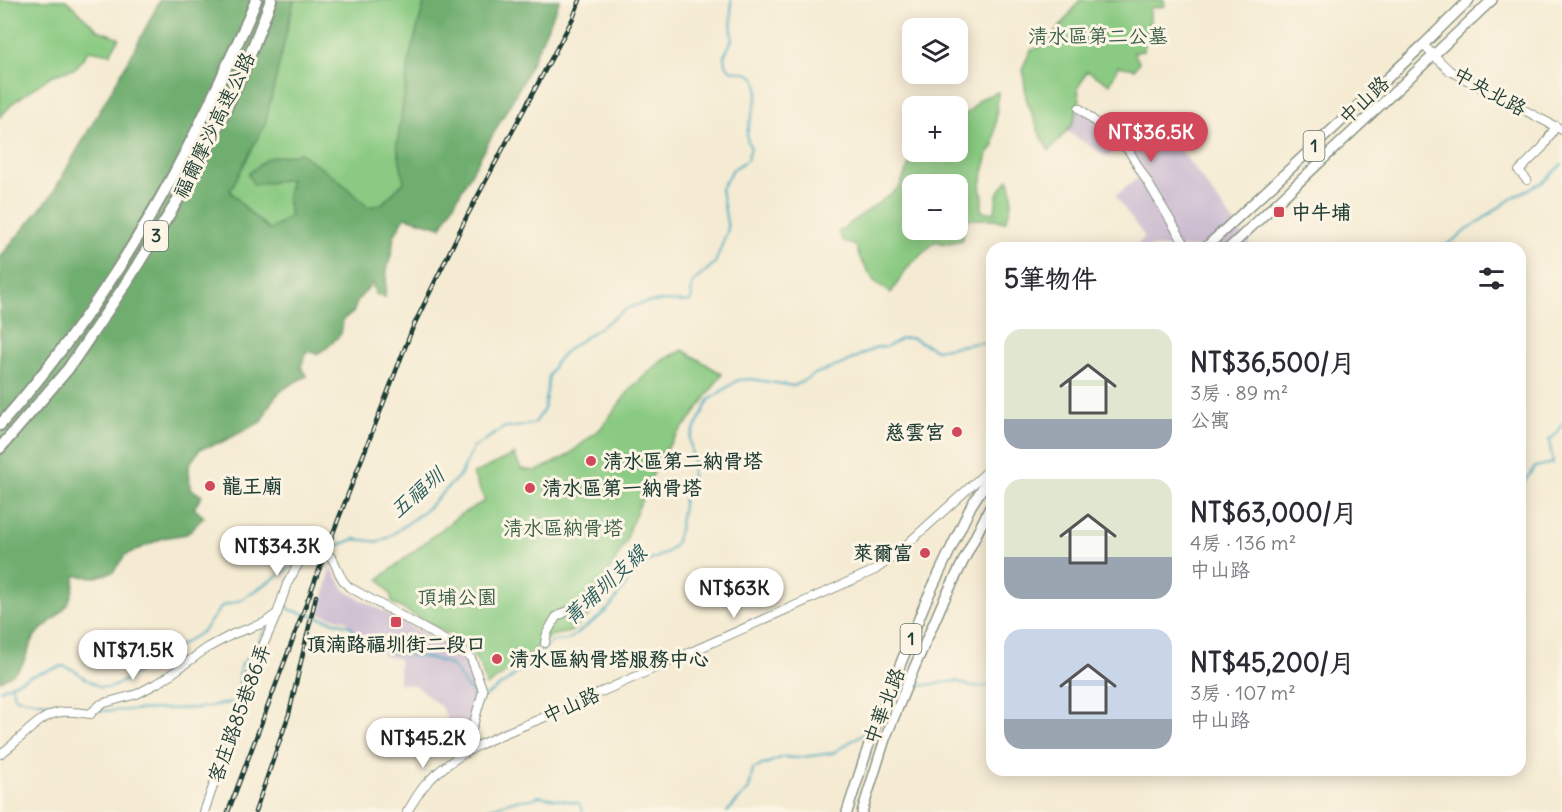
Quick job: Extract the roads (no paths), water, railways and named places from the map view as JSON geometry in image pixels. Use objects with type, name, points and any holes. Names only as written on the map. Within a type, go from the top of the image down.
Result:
[{"type":"highway","name":"福爾摩沙高速公路","points":[[0,424],[61,350],[113,275],[158,203],[198,129],[256,0]]},
{"type":"highway","name":"福爾摩沙高速公路","points":[[0,448],[68,369],[171,213],[207,149],[246,65],[272,0]]},
{"type":"main road","name":"中山路","points":[[1211,242],[1469,0]]},
{"type":"main road","name":"中山路","points":[[1235,242],[1492,0]]},
{"type":"main road","name":"中華北路","points":[[847,812],[873,732],[926,601],[971,506],[986,482]]},
{"type":"main road","name":"中華北路","points":[[862,812],[885,740],[912,673],[942,604],[986,515]]},
{"type":"street","name":"中央北路","points":[[1423,45],[1450,71],[1559,128]]},
{"type":"street","points":[[1079,108],[1129,151],[1183,242]]},
{"type":"street","points":[[1527,180],[1519,171],[1559,128]]},
{"type":"street","name":"中山路","points":[[407,812],[423,786],[442,768],[490,740],[875,570],[893,557],[986,472]]},
{"type":"street","name":"客庄路85巷86弄","points":[[204,812],[252,668],[277,614],[287,584],[305,552],[316,550],[328,553],[345,584],[349,587],[459,648],[471,658],[483,691],[465,753]]},
{"type":"street","points":[[545,643],[547,633],[556,617],[597,596]]},
{"type":"street","points":[[0,754],[46,716],[64,711],[91,714],[101,704],[136,694],[163,680],[207,648],[233,634],[264,623],[277,614]]},
{"type":"waterway","name":"五福圳","points":[[325,550],[355,539],[379,542],[389,537],[427,509],[461,474],[473,448],[505,427],[535,423],[544,409],[549,376],[555,363],[567,350],[628,308],[661,301],[689,302],[692,297],[693,282],[715,263],[728,229],[721,189],[732,170],[747,160],[751,148],[747,137],[758,85],[755,78],[749,74],[730,70],[725,63],[724,56],[732,40],[731,0]]},
{"type":"waterway","name":"菁埔圳支線","points":[[1450,242],[1515,196],[1543,182],[1562,164]]},
{"type":"waterway","name":"菁埔圳支線","points":[[484,697],[510,679],[553,641],[568,640],[598,618],[610,607],[632,576],[645,563],[666,553],[675,545],[685,491],[691,482],[693,460],[690,438],[709,400],[738,380],[751,379],[794,386],[817,373],[843,364],[877,347],[887,347],[900,339],[913,338],[936,350],[986,343]]},
{"type":"waterway","points":[[1526,479],[1535,467],[1553,463],[1549,440],[1558,433],[1562,423]]},
{"type":"waterway","name":"五福圳","points":[[0,690],[30,676],[63,666],[74,670],[100,687],[109,688],[117,685],[203,631],[222,606],[241,600],[293,566]]},
{"type":"waterway","name":"菁埔圳支線","points":[[282,607],[286,606],[291,610],[350,626],[360,639],[380,640],[385,652],[422,657],[449,665],[454,668],[467,687],[479,696]]},
{"type":"waterway","name":"菁埔圳支線","points":[[97,711],[199,708],[234,702],[239,691],[240,667],[257,646],[267,624]]},
{"type":"waterway","points":[[910,687],[957,681],[971,687],[986,686]]},
{"type":"waterway","name":"菁埔圳支線","points":[[11,686],[16,698],[83,709]]},
{"type":"waterway","points":[[892,696],[902,688]]},
{"type":"waterway","points":[[727,812],[749,789],[753,769],[783,757],[796,758],[833,753],[867,731],[871,725]]},
{"type":"waterway","points":[[478,812],[539,796],[579,803],[583,812]]},
{"type":"railway","points":[[228,812],[413,327],[467,216],[573,18],[580,0]]},
{"type":"railway","points":[[255,812],[289,714],[316,596]]},
{"type":"place","name":"中牛埔","points":[[1279,212]]},
{"type":"place","name":"慈雲宮","points":[[957,432]]},
{"type":"place","name":"清水區第二納骨塔","points":[[591,461]]},
{"type":"place","name":"龍王廟","points":[[210,486]]},
{"type":"place","name":"清水區第一納骨塔","points":[[530,488]]},
{"type":"place","name":"萊爾富","points":[[925,553]]},
{"type":"place","name":"頂湳路福圳街二段口","points":[[396,622]]},
{"type":"place","name":"清水區納骨塔服務中心","points":[[497,659]]},
{"type":"park label","name":"清水區第二公墓","points":[[1098,36]]},
{"type":"park label","name":"清水區納骨塔","points":[[563,528]]},
{"type":"park label","name":"頂埔公園","points":[[457,597]]}]
